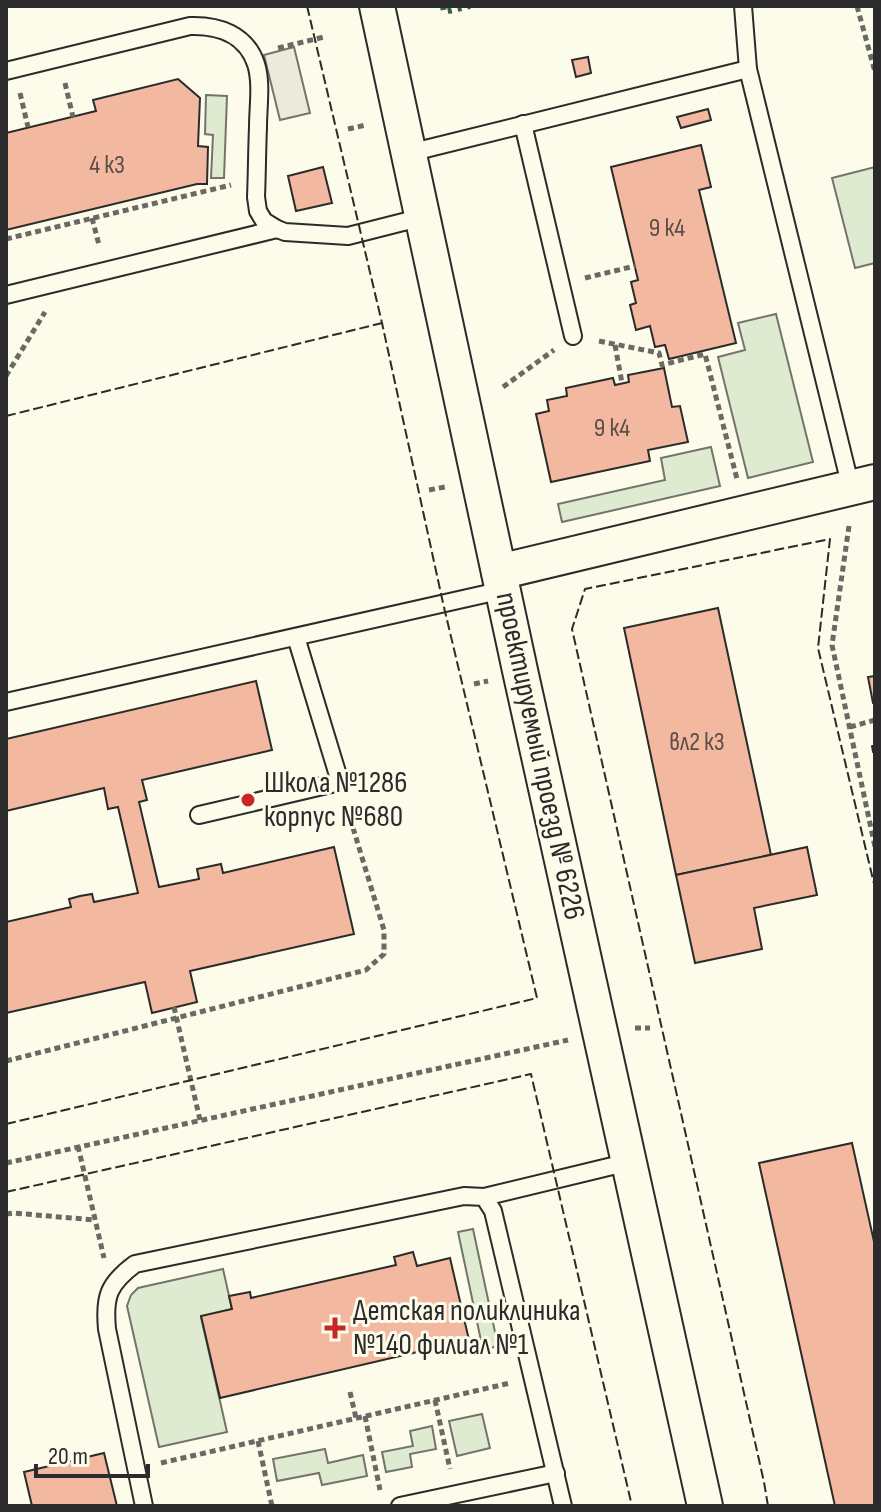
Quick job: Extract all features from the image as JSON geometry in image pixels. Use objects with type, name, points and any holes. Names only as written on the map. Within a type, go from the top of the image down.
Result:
[{"type":"street","name":"проектируемый проезд № 6226","points":[[377,6],[705,1506]]},
{"type":"street","points":[[501,581],[858,497]]},
{"type":"lane","points":[[748,7],[748,69],[858,497]]},
{"type":"lane","points":[[6,71],[190,26],[208,25],[232,34],[244,44],[256,64],[259,84],[256,197],[258,211],[264,221],[277,229]]},
{"type":"lane","points":[[409,153],[748,69]]},
{"type":"lane","points":[[523,124],[573,336]]},
{"type":"lane","points":[[6,295],[277,229],[348,236],[423,217]]},
{"type":"lane","points":[[6,702],[296,637],[501,581]]},
{"type":"lane","points":[[199,815],[340,782],[296,637]]},
{"type":"lane","points":[[144,1506],[105,1308],[110,1288],[135,1264],[464,1196],[484,1197],[629,1162]]},
{"type":"lane","points":[[484,1197],[493,1211],[563,1506]]},
{"type":"lane","points":[[400,1506],[556,1473]]},
{"type":"path","points":[[857,6],[875,72]]},
{"type":"path","points":[[251,54],[324,37]]},
{"type":"path","points":[[348,129],[367,125]]},
{"type":"path","points":[[6,239],[256,179]]},
{"type":"path","points":[[561,284],[635,266]]},
{"type":"path","points":[[6,376],[65,280]]},
{"type":"path","points":[[503,387],[573,336],[659,353],[662,365],[705,354],[740,491]]},
{"type":"path","points":[[615,344],[622,383]]},
{"type":"path","points":[[429,490],[450,486]]},
{"type":"path","points":[[858,497],[832,645],[875,847]]},
{"type":"path","points":[[850,727],[875,720]]},
{"type":"path","points":[[6,1061],[366,970],[384,954],[384,930],[340,782]]},
{"type":"path","points":[[174,1007],[200,1120]]},
{"type":"path","points":[[6,1163],[576,1038]]},
{"type":"path","points":[[78,1146],[110,1288]]},
{"type":"path","points":[[6,1214],[95,1220]]},
{"type":"path","points":[[136,1469],[533,1378]]},
{"type":"path","points":[[350,1392],[356,1418]]},
{"type":"path","points":[[435,1400],[456,1494]]},
{"type":"path","points":[[365,1416],[380,1491]]},
{"type":"path","points":[[258,1441],[272,1506]]},
{"type":"green space","points":[[206,95],[227,96],[224,178],[211,178],[213,135],[205,134]]},
{"type":"green space","points":[[875,167],[875,263],[855,268],[832,178]]},
{"type":"green space","points":[[776,314],[813,462],[748,478],[718,357],[745,350],[738,323]]},
{"type":"green space","points":[[711,447],[720,486],[562,522],[558,504],[665,480],[661,458]]},
{"type":"green space","points":[[473,1229],[498,1346],[483,1350],[458,1232]]},
{"type":"green space","points":[[223,1269],[232,1309],[201,1317],[227,1432],[159,1447],[127,1306],[138,1288]]},
{"type":"green space","points":[[482,1414],[490,1448],[457,1456],[449,1421]]},
{"type":"green space","points":[[432,1426],[436,1449],[410,1454],[412,1467],[386,1472],[382,1452],[413,1446],[410,1431]]},
{"type":"green space","points":[[325,1449],[328,1463],[363,1455],[367,1476],[322,1485],[319,1473],[277,1481],[273,1459]]},
{"type":"shaded area","points":[[294,47],[310,113],[280,120],[264,55]]},
{"type":"building","points":[[588,57],[591,73],[576,77],[572,60]]},
{"type":"building","points":[[178,79],[200,98],[198,146],[208,147],[207,184],[6,230],[6,133],[96,111],[93,100]]},
{"type":"building","points":[[708,109],[711,120],[681,128],[677,117]]},
{"type":"building","points":[[701,145],[711,187],[699,190],[736,343],[669,359],[665,345],[655,347],[650,326],[636,330],[630,305],[636,303],[631,282],[638,280],[611,167]]},
{"type":"building","points":[[323,167],[332,203],[296,211],[288,176]]},
{"type":"building","points":[[664,368],[672,407],[680,406],[688,442],[648,450],[650,461],[551,482],[536,414],[549,411],[547,400],[567,396],[566,388],[613,378],[615,385],[629,382],[628,375]]},
{"type":"building","points":[[718,608],[771,855],[676,875],[624,628]]},
{"type":"building","points":[[875,676],[875,703],[873,703],[868,677]]},
{"type":"building","points":[[256,681],[272,750],[142,780],[147,800],[139,802],[159,887],[199,879],[197,869],[221,864],[223,873],[334,847],[354,934],[190,971],[197,1002],[152,1013],[145,982],[6,1013],[6,922],[71,907],[69,899],[80,896],[92,894],[94,902],[138,893],[118,807],[108,809],[104,788],[6,811],[6,739]]},
{"type":"building","points":[[807,847],[817,895],[754,908],[762,949],[695,963],[676,875]]},
{"type":"building","points":[[852,1143],[875,1246],[875,1506],[835,1506],[759,1163]]},
{"type":"building","name":"Детская поликлиника №140 филиал №1","points":[[413,1252],[417,1266],[450,1258],[469,1340],[220,1398],[201,1316],[232,1309],[229,1296],[250,1292],[251,1298],[396,1265],[394,1257]]},
{"type":"building","points":[[104,1453],[117,1506],[32,1506],[24,1472]]},
{"type":"hedge","points":[[443,6],[444,12],[470,6]]},
{"type":"fence","points":[[6,1124],[537,998],[307,6]]},
{"type":"fence","points":[[6,416],[382,323]]},
{"type":"fence","points":[[768,1506],[572,629],[585,589],[830,539],[818,648],[875,888]]},
{"type":"fence","points":[[875,746],[872,746],[875,763]]},
{"type":"fence","points":[[6,1192],[531,1074],[632,1506]]},
{"type":"place","name":"Школа №1286 корпус №680","points":[[248,800]]},
{"type":"place","name":"Детская поликлиника №140 филиал №1","points":[[335,1328]]}]
